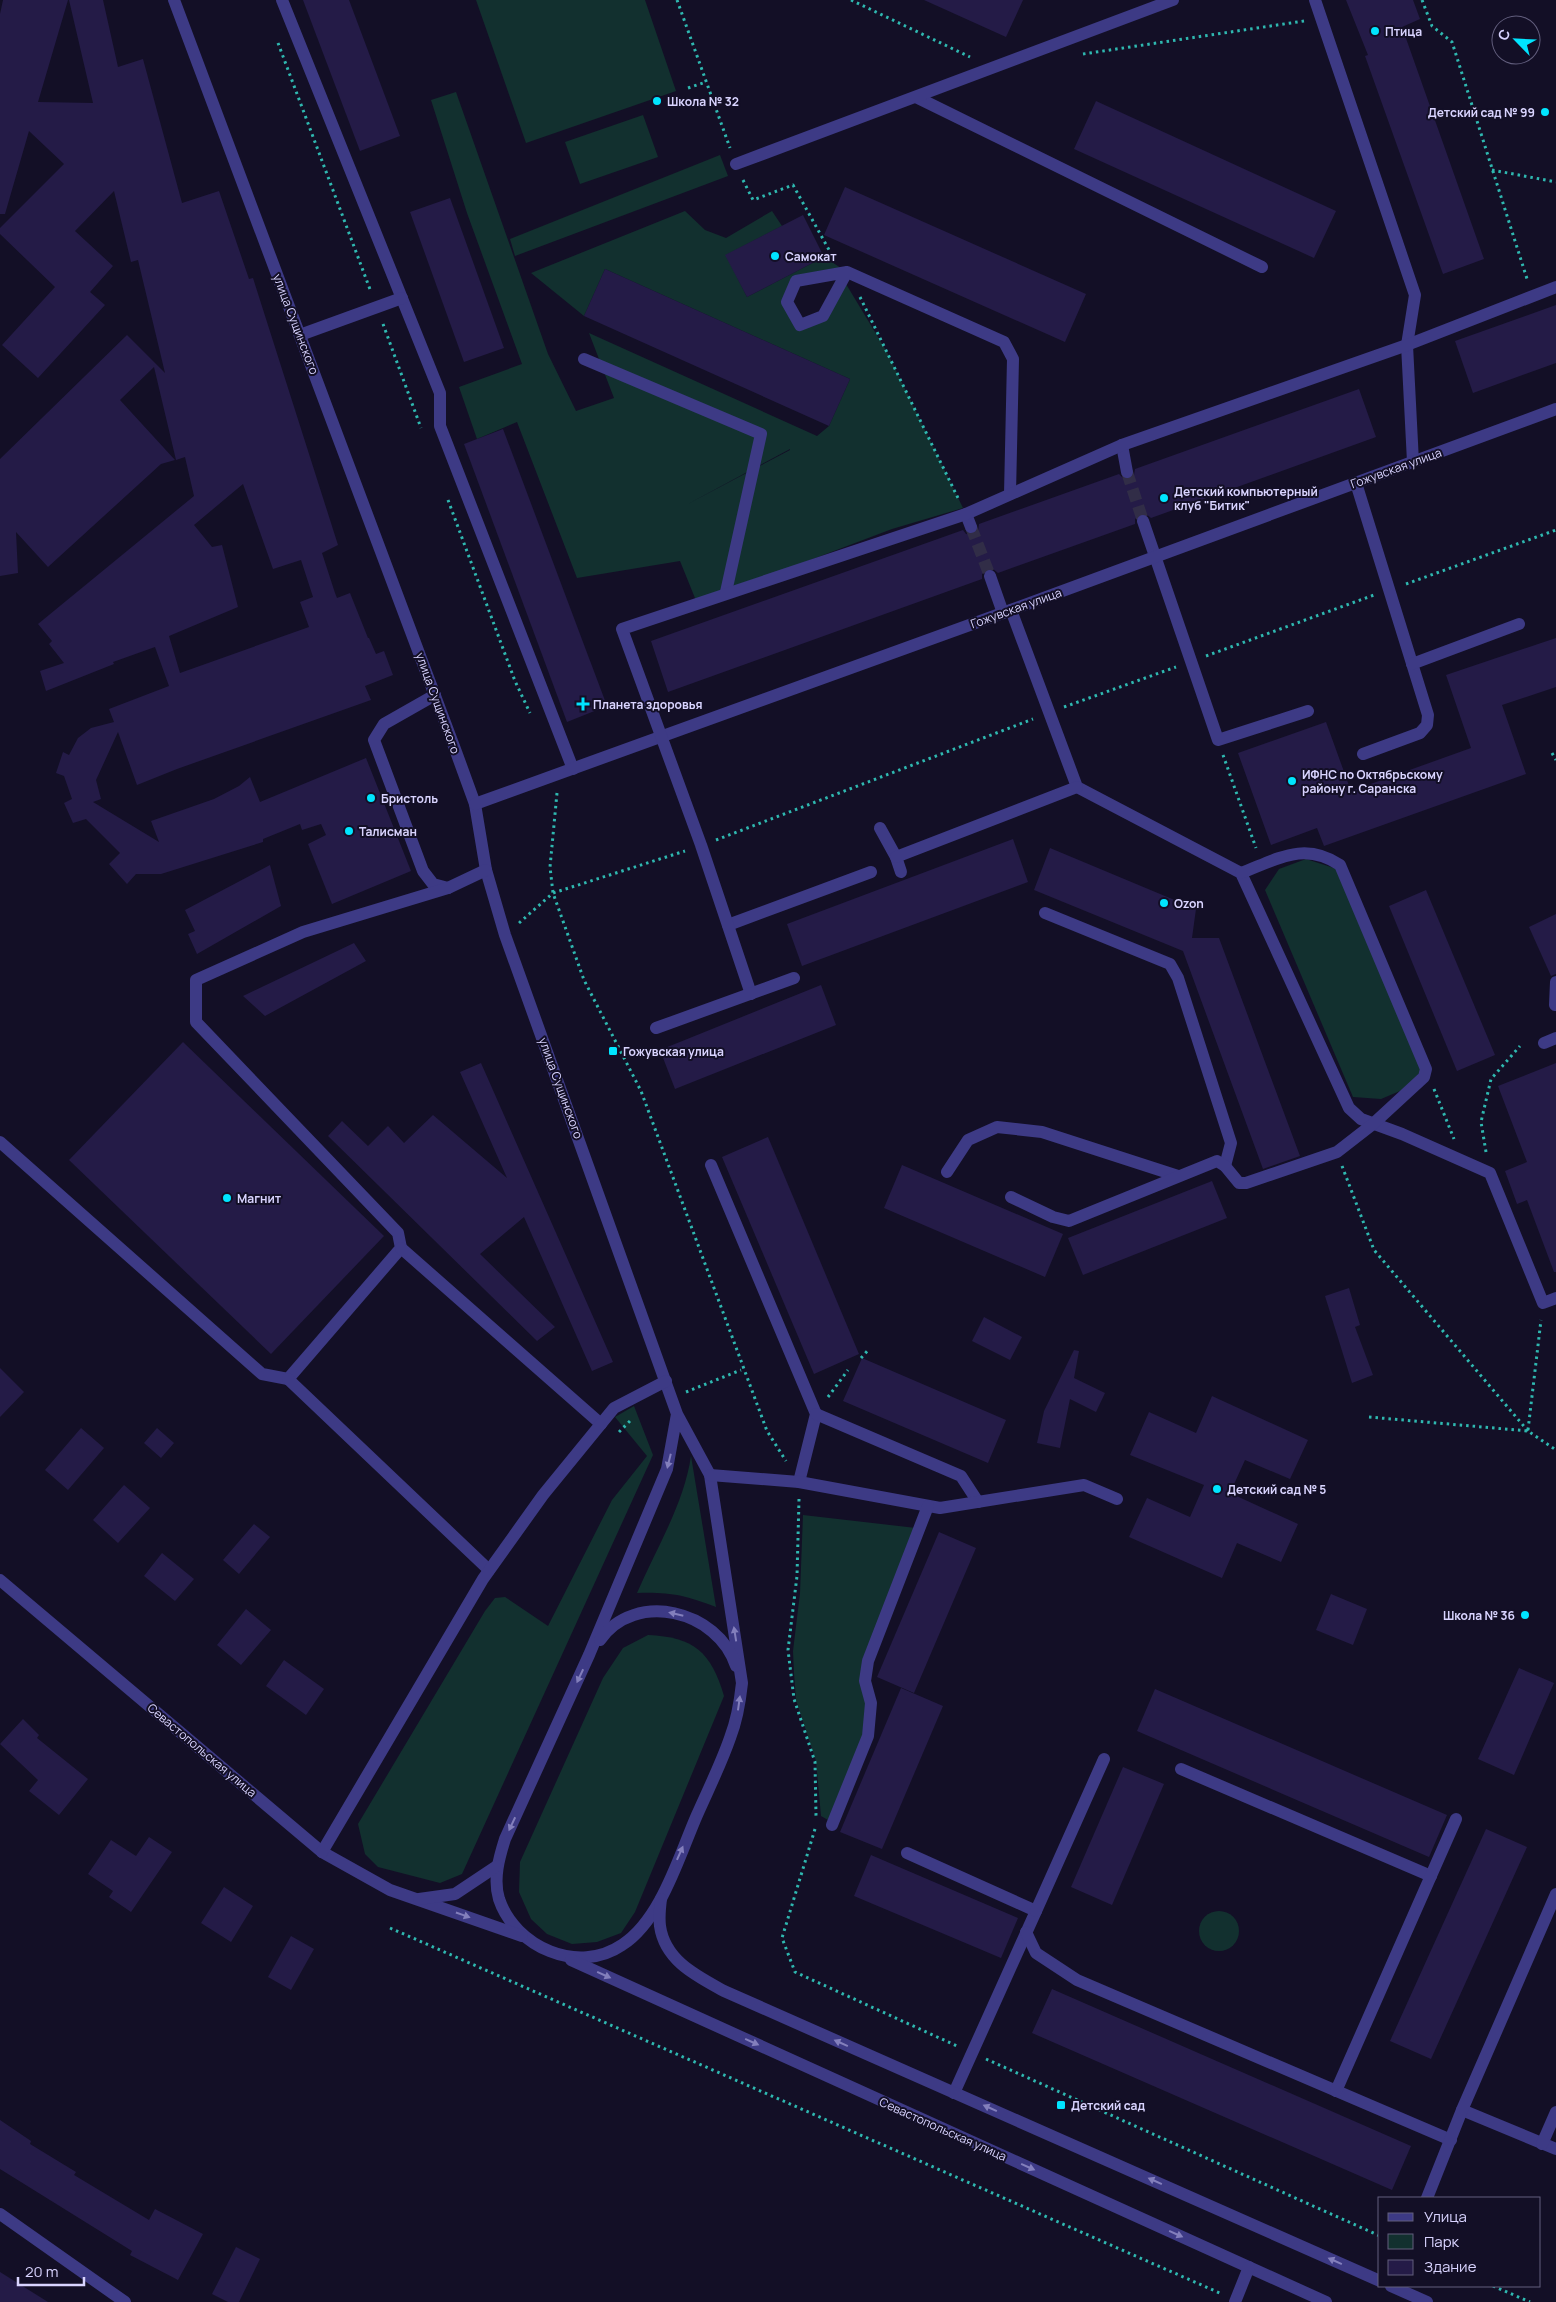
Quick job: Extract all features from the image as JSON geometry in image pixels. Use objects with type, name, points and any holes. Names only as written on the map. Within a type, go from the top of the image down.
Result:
[{"type":"street","name":"улица Сущинского","points":[[174,0],[435,695],[474,804],[486,870],[505,935],[677,1414],[710,1475],[742,1683]]},
{"type":"street","points":[[282,0],[440,394],[440,426],[573,769]]},
{"type":"street","points":[[736,164],[1173,0]]},
{"type":"street","points":[[1315,0],[1415,295],[1407,345],[1413,462]]},
{"type":"street","points":[[916,97],[1262,266]]},
{"type":"street","points":[[847,272],[823,316],[800,324],[786,302],[796,281],[847,272],[1004,342],[1013,358],[1010,494]]},
{"type":"street","points":[[751,994],[701,846],[622,629],[726,592],[966,514],[1122,445],[1407,345],[1556,287]]},
{"type":"street","points":[[300,335],[402,298]]},
{"type":"street","points":[[584,359],[761,434],[726,592]]},
{"type":"street","name":"Гожувская улица","points":[[474,804],[1007,612],[1556,409]]},
{"type":"street","points":[[1122,445],[1127,472]]},
{"type":"street","points":[[1356,483],[1428,715],[1427,725],[1420,733],[1363,754]]},
{"type":"street","points":[[966,514],[971,527]]},
{"type":"street","points":[[1143,521],[1218,740],[1308,711]]},
{"type":"street","points":[[990,576],[1050,712],[1077,787],[1241,873],[1349,1108],[1360,1119],[1389,1128],[1490,1172],[1543,1303],[1556,1298]]},
{"type":"street","points":[[1412,664],[1519,624]]},
{"type":"street","points":[[435,695],[384,724],[374,740],[423,871],[434,884],[448,888]]},
{"type":"street","points":[[896,857],[1077,787]]},
{"type":"street","points":[[880,828],[902,872]]},
{"type":"street","points":[[1011,1197],[1053,1217],[1069,1222],[1217,1161],[1225,1166],[1239,1183],[1246,1183],[1337,1152],[1373,1124],[1421,1081],[1426,1069],[1340,865],[1313,853],[1302,852],[1241,873]]},
{"type":"street","points":[[486,870],[448,888],[303,932],[196,980],[196,1022],[398,1233],[401,1248],[601,1424]]},
{"type":"street","points":[[728,925],[871,872]]},
{"type":"street","points":[[1046,913],[1170,964],[1178,978],[1231,1143],[1225,1166]]},
{"type":"street","points":[[656,1028],[794,978]]},
{"type":"street","points":[[1555,1005],[1556,982]]},
{"type":"street","points":[[947,1172],[968,1140],[997,1128],[1042,1132],[1178,1176]]},
{"type":"street","points":[[0,1142],[262,1374],[288,1379],[489,1570]]},
{"type":"street","points":[[711,1166],[816,1414],[799,1482]]},
{"type":"street","points":[[288,1379],[401,1248]]},
{"type":"street","points":[[322,1852],[489,1570],[543,1495],[614,1408],[666,1381]]},
{"type":"street","points":[[589,1655],[607,1630],[626,1616],[651,1611],[676,1613],[698,1622],[719,1637],[734,1660],[742,1683],[739,1709],[730,1738],[661,1898],[643,1927],[623,1945],[604,1955],[583,1958],[560,1955],[541,1948],[522,1936],[508,1919],[498,1897],[497,1866],[505,1839],[589,1655],[667,1469],[677,1414]]},
{"type":"street","points":[[816,1414],[961,1476],[978,1502]]},
{"type":"street","points":[[710,1475],[799,1482],[940,1508],[1084,1485],[1117,1499]]},
{"type":"street","points":[[832,1825],[868,1736],[871,1702],[865,1681],[868,1661],[928,1506]]},
{"type":"street","name":"Севастопольская улица","points":[[1,1582],[322,1852],[390,1890],[522,1936]]},
{"type":"street","points":[[954,2093],[1104,1759]]},
{"type":"street","points":[[1181,1769],[1431,1876]]},
{"type":"street","points":[[1336,2091],[1456,1819]]},
{"type":"street","points":[[907,1854],[1036,1911]]},
{"type":"street","points":[[417,1900],[455,1894],[497,1866]]},
{"type":"street","points":[[1427,2197],[1462,2110],[1556,1894]]},
{"type":"street","points":[[661,1898],[660,1927],[668,1950],[687,1970],[724,1991],[1378,2280]]},
{"type":"street","points":[[1026,1932],[1036,1953],[1077,1980],[1451,2140]]},
{"type":"street","name":"Севастопольская улица","points":[[560,1955],[1326,2302]]},
{"type":"street","points":[[1462,2110],[1556,2149]]},
{"type":"street","points":[[1542,2144],[1556,2112]]},
{"type":"street","points":[[0,2214],[125,2302]]},
{"type":"street","points":[[1233,2300],[1250,2268]]},
{"type":"street","points":[[1393,2287],[1427,2302]]},
{"type":"path","points":[[677,0],[736,164],[753,200],[793,185],[829,254],[847,272],[966,514]]},
{"type":"path","points":[[851,0],[994,68]]},
{"type":"path","points":[[861,5],[863,0]]},
{"type":"path","points":[[1422,0],[1432,26],[1452,42],[1533,296]]},
{"type":"path","points":[[1080,54],[1322,19]]},
{"type":"path","points":[[276,37],[421,428]]},
{"type":"path","points":[[688,88],[706,82]]},
{"type":"path","points":[[1492,170],[1556,182]]},
{"type":"path","points":[[446,494],[515,681],[534,720]]},
{"type":"path","points":[[505,935],[553,893],[701,846],[1050,712],[1556,530]]},
{"type":"path","points":[[1218,740],[1262,865]]},
{"type":"path","points":[[1552,753],[1556,760]]},
{"type":"path","points":[[559,774],[550,867],[553,893],[584,980],[641,1091],[767,1431],[799,1482],[797,1576],[788,1650],[794,1700],[815,1762],[817,1825],[782,1938],[795,1972],[1378,2235]]},
{"type":"path","points":[[1490,1172],[1481,1122],[1490,1079],[1520,1046]]},
{"type":"path","points":[[1426,1069],[1463,1160]]},
{"type":"path","points":[[1337,1152],[1374,1250],[1528,1431],[1556,1450]]},
{"type":"path","points":[[1528,1431],[1543,1303]]},
{"type":"path","points":[[861,1358],[869,1349]]},
{"type":"path","points":[[816,1414],[848,1370]]},
{"type":"path","points":[[1369,1417],[1528,1431]]},
{"type":"path","points":[[390,1928],[1233,2300]]},
{"type":"path","points":[[1495,2287],[1530,2302]]},
{"type":"green space","points":[[476,0],[645,0],[676,91],[526,143]]},
{"type":"green space","points":[[456,92],[548,354],[576,411],[614,398],[589,333],[817,436],[829,426],[850,379],[605,269],[584,316],[531,273],[685,211],[705,230],[726,238],[772,211],[782,226],[726,255],[747,297],[824,257],[847,272],[796,281],[787,302],[799,324],[823,316],[846,284],[887,352],[963,508],[892,529],[697,603],[680,561],[577,578],[517,422],[477,439],[459,387],[522,364],[467,213],[431,100]],"holes":[[[790,449],[790,450],[686,505]]]},
{"type":"green space","points":[[643,115],[658,157],[580,184],[565,142]]},
{"type":"green space","points":[[720,155],[728,176],[515,256],[510,239]]},
{"type":"green space","points":[[1306,859],[1337,869],[1422,1070],[1407,1088],[1381,1099],[1353,1097],[1265,890],[1279,869]]},
{"type":"green space","points":[[634,1406],[653,1455],[462,1874],[440,1883],[378,1867],[365,1854],[358,1824],[485,1611],[495,1598],[505,1597],[548,1626],[612,1500],[647,1456],[615,1417]]},
{"type":"green space","points":[[691,1456],[716,1607],[677,1595],[637,1593],[676,1509]]},
{"type":"green space","points":[[803,1515],[916,1528],[862,1662],[867,1705],[863,1738],[828,1820],[821,1816],[816,1761],[796,1700],[793,1651],[800,1593]]},
{"type":"green space","points":[[648,1635],[677,1639],[698,1650],[713,1668],[724,1696],[635,1912],[621,1933],[597,1942],[572,1944],[547,1934],[531,1919],[519,1892],[520,1862],[603,1678],[623,1648]]},
{"type":"green space","points":[[1223,1911],[1230,1914],[1236,1920],[1239,1931],[1238,1939],[1230,1948],[1223,1951],[1215,1951],[1208,1948],[1200,1939],[1199,1927],[1202,1920],[1211,1912]]},
{"type":"building","points":[[3,0],[68,0],[38,102],[93,103],[69,0],[103,0],[118,67],[143,59],[182,203],[219,191],[249,279],[253,278],[338,545],[322,553],[337,598],[350,593],[376,654],[384,651],[393,675],[365,686],[371,700],[137,785],[118,732],[96,780],[101,799],[93,802],[159,842],[151,821],[214,799],[239,786],[250,777],[260,802],[366,758],[411,871],[332,904],[308,844],[326,835],[321,824],[302,830],[300,824],[263,839],[263,842],[161,874],[136,874],[127,884],[109,864],[120,853],[86,819],[73,823],[64,803],[72,799],[64,776],[56,773],[63,752],[69,755],[78,738],[91,728],[114,722],[109,709],[169,686],[155,647],[113,662],[114,664],[46,691],[40,671],[64,663],[49,644],[52,641],[38,624],[194,496],[185,457],[176,460],[154,367],[120,400],[175,460],[161,464],[48,567],[16,532],[18,573],[0,576],[0,459],[127,335],[165,373],[138,260],[131,262],[114,191],[75,231],[113,266],[90,292],[105,305],[38,378],[2,345],[55,287],[0,234],[0,228],[64,164],[29,131],[5,214],[0,214],[0,14]],"holes":[[[243,484],[273,569],[301,560],[313,597],[300,602],[309,627],[180,673],[169,636],[238,607],[222,545],[212,547],[194,525]]]},
{"type":"building","points":[[303,0],[349,0],[400,136],[360,151]]},
{"type":"building","points":[[924,0],[1023,0],[1006,37]]},
{"type":"building","points":[[1346,0],[1413,0],[1420,19],[1402,27],[1484,259],[1443,274],[1365,56],[1368,55]]},
{"type":"building","points":[[1096,101],[1336,211],[1314,258],[1074,149]]},
{"type":"building","points":[[845,187],[1086,294],[1065,342],[824,235]]},
{"type":"building","points":[[450,198],[504,348],[464,362],[410,212]]},
{"type":"building","name":"Самокат","points":[[803,215],[824,257],[747,297],[725,255]]},
{"type":"building","points":[[605,269],[850,379],[829,426],[584,316]]},
{"type":"building","points":[[1556,305],[1556,363],[1473,393],[1455,341]]},
{"type":"building","points":[[1359,389],[1376,437],[1151,518],[1145,513],[1140,514],[1135,519],[1135,524],[998,573],[992,568],[987,569],[982,574],[982,579],[668,692],[651,641],[963,530],[966,534],[973,535],[978,532],[979,524],[1119,474],[1124,479],[1129,480],[1134,475],[1135,469]]},
{"type":"building","points":[[503,429],[607,706],[567,722],[464,444]]},
{"type":"building","points":[[1556,638],[1556,687],[1502,705],[1526,774],[1324,846],[1317,828],[1271,845],[1238,753],[1326,722],[1351,791],[1471,748],[1446,675]]},
{"type":"building","points":[[1013,839],[1028,882],[802,966],[787,924]]},
{"type":"building","points":[[1050,848],[1196,909],[1192,938],[1219,938],[1300,1156],[1263,1169],[1183,951],[1034,890]]},
{"type":"building","points":[[270,865],[281,906],[197,954],[188,934],[195,931],[185,910]]},
{"type":"building","points":[[1426,890],[1495,1055],[1457,1071],[1389,906]]},
{"type":"building","points":[[1556,914],[1556,974],[1551,976],[1529,927]]},
{"type":"building","points":[[354,943],[366,961],[265,1016],[243,996]]},
{"type":"building","points":[[821,985],[836,1025],[675,1089],[660,1050]]},
{"type":"building","points":[[183,1042],[384,1236],[271,1354],[69,1160]]},
{"type":"building","points":[[481,1063],[613,1362],[592,1371],[524,1217],[480,1254],[555,1327],[537,1341],[328,1136],[342,1121],[368,1146],[388,1126],[404,1143],[433,1115],[507,1178],[460,1072]]},
{"type":"building","points":[[1556,1063],[1556,1272],[1554,1272],[1527,1200],[1517,1204],[1505,1171],[1527,1162],[1498,1086]]},
{"type":"building","points":[[768,1137],[859,1354],[814,1374],[722,1157]]},
{"type":"building","points":[[902,1165],[1063,1234],[1045,1277],[884,1208]]},
{"type":"building","points":[[1212,1181],[1227,1218],[1083,1275],[1068,1238]]},
{"type":"building","points":[[1349,1288],[1360,1325],[1355,1327],[1373,1375],[1352,1383],[1325,1296]]},
{"type":"building","points":[[984,1317],[1022,1337],[1010,1360],[972,1341]]},
{"type":"building","points":[[1074,1350],[1079,1351],[1074,1378],[1105,1393],[1096,1412],[1070,1399],[1060,1448],[1037,1443],[1044,1411]]},
{"type":"building","points":[[862,1358],[1006,1420],[988,1463],[843,1401]]},
{"type":"building","points":[[0,1368],[24,1392],[0,1417]]},
{"type":"building","name":"Детский сад № 5","points":[[1212,1396],[1308,1440],[1290,1479],[1245,1460],[1230,1493],[1298,1524],[1281,1562],[1237,1543],[1222,1578],[1129,1537],[1147,1498],[1190,1517],[1204,1485],[1130,1455],[1149,1412],[1196,1433]]},
{"type":"building","points":[[81,1428],[104,1448],[68,1490],[45,1470]]},
{"type":"building","points":[[157,1428],[174,1443],[161,1458],[144,1443]]},
{"type":"building","points":[[124,1485],[150,1508],[118,1543],[93,1520]]},
{"type":"building","points":[[254,1524],[270,1537],[239,1574],[223,1560]]},
{"type":"building","points":[[939,1532],[976,1548],[914,1693],[877,1677]]},
{"type":"building","points":[[162,1553],[194,1579],[175,1601],[144,1576]]},
{"type":"building","points":[[1331,1594],[1367,1609],[1353,1645],[1316,1630]]},
{"type":"building","points":[[246,1609],[271,1630],[241,1665],[217,1645]]},
{"type":"building","points":[[284,1660],[324,1689],[306,1715],[266,1686]]},
{"type":"building","points":[[1519,1668],[1554,1683],[1514,1775],[1478,1759]]},
{"type":"building","points":[[901,1688],[943,1706],[882,1849],[840,1832]]},
{"type":"building","points":[[1155,1689],[1447,1815],[1429,1857],[1137,1731]]},
{"type":"building","points":[[23,1719],[39,1735],[37,1738],[88,1779],[59,1815],[29,1791],[38,1780],[0,1744]]},
{"type":"building","points":[[1123,1767],[1164,1784],[1112,1905],[1071,1887]]},
{"type":"building","points":[[1486,1829],[1527,1847],[1431,2059],[1390,2041]]},
{"type":"building","points":[[149,1837],[172,1852],[131,1912],[109,1897],[113,1891],[88,1874],[111,1840],[136,1856]]},
{"type":"building","points":[[871,1855],[1018,1918],[1001,1958],[854,1896]]},
{"type":"building","points":[[224,1887],[253,1906],[231,1942],[201,1923]]},
{"type":"building","points":[[291,1936],[314,1949],[291,1990],[268,1977]]},
{"type":"building","points":[[1052,1989],[1411,2146],[1392,2190],[1032,2033]]},
{"type":"building","points":[[0,2120],[31,2141],[30,2144],[76,2172],[74,2175],[149,2220],[155,2209],[203,2234],[178,2280],[130,2255],[132,2251],[0,2169]]},
{"type":"building","points":[[236,2247],[260,2259],[239,2302],[228,2302],[212,2294]]},
{"type":"building","points":[[0,2272],[48,2302],[0,2302]]},
{"type":"tunnel","points":[[1127,472],[1143,521]]},
{"type":"tunnel","points":[[971,527],[990,576]]},
{"type":"place","name":"Птица","points":[[1375,31]]},
{"type":"place","name":"Школа № 32","points":[[657,101]]},
{"type":"place","name":"Детский сад № 99","points":[[1545,112]]},
{"type":"place","name":"Самокат","points":[[775,256]]},
{"type":"place","name":"Детский компьютерный клуб \"Битик\"","points":[[1164,498]]},
{"type":"place","name":"Планета здоровья","points":[[583,704]]},
{"type":"place","name":"ИФНС по Октябрьскому району г. Саранска","points":[[1292,781]]},
{"type":"place","name":"Бристоль","points":[[371,798]]},
{"type":"place","name":"Талисман","points":[[349,831]]},
{"type":"place","name":"Ozon","points":[[1164,903]]},
{"type":"place","name":"Гожувская улица","points":[[613,1051]]},
{"type":"place","name":"Магнит","points":[[227,1198]]},
{"type":"place","name":"Детский сад № 5","points":[[1217,1489]]},
{"type":"place","name":"Школа № 36","points":[[1525,1615]]},
{"type":"place","name":"Детский сад","points":[[1061,2105]]}]
